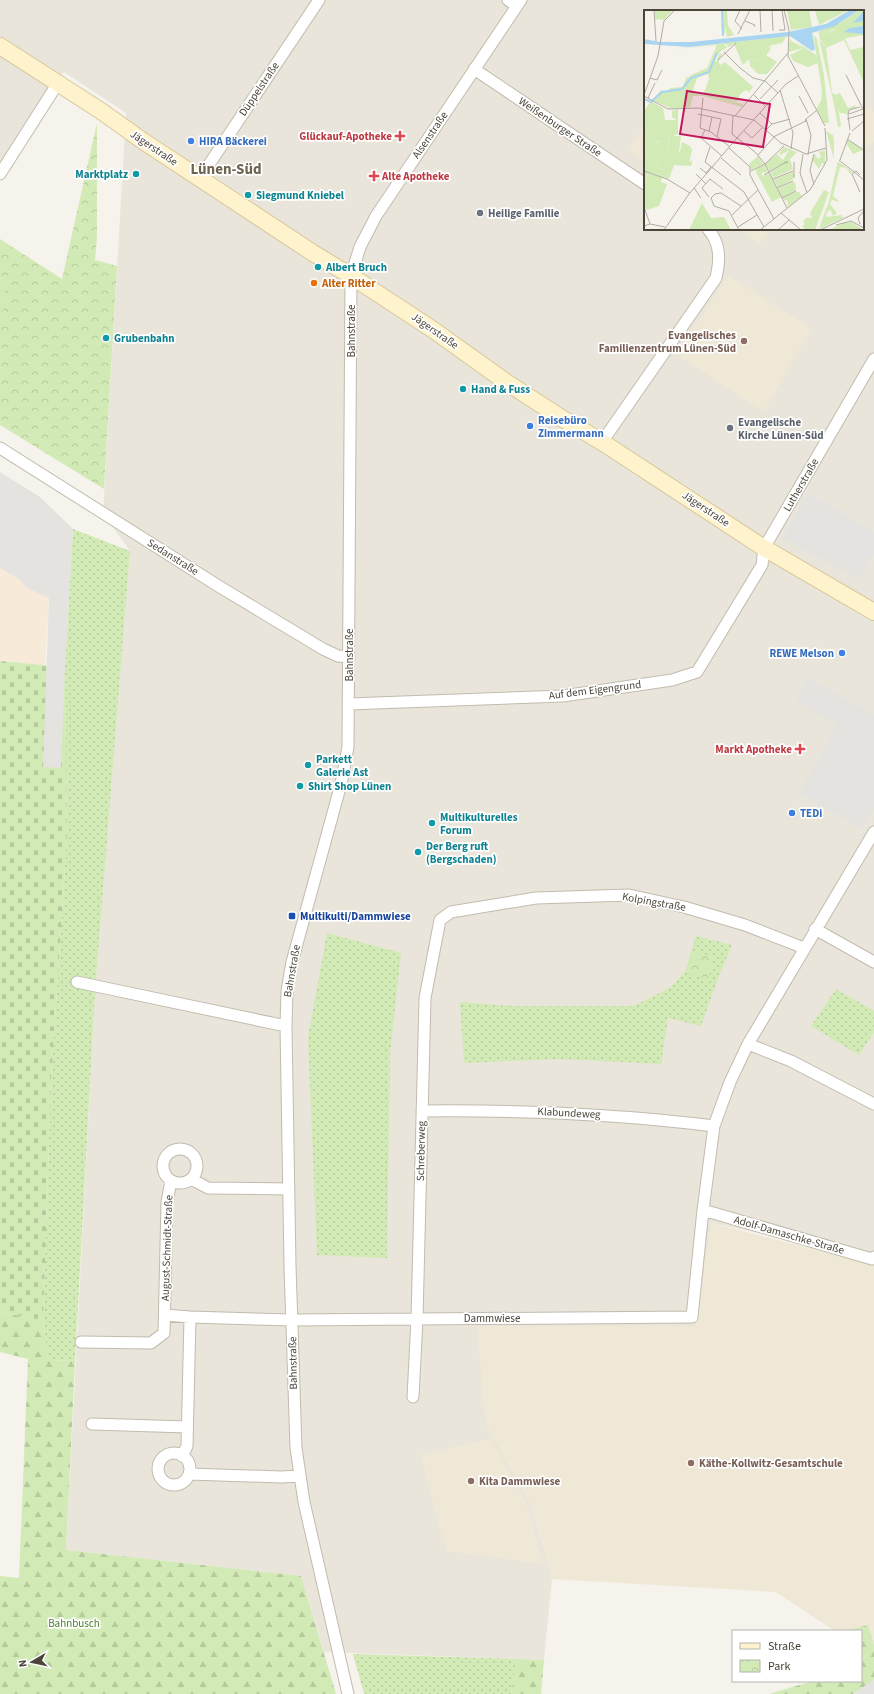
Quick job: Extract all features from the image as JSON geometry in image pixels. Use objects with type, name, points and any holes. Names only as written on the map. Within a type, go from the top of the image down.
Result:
[{"type":"street","name":"Düppelstraße","points":[[200,178],[319,0]]},
{"type":"street","name":"Alsenstraße","points":[[352,276],[360,247],[376,216],[474,69],[516,2]]},
{"type":"street","name":"Jägerstraße","points":[[0,46],[101,111],[143,142],[432,329],[512,386],[602,442],[764,548],[874,612]]},
{"type":"street","name":"Weißenburger Straße","points":[[474,69],[644,183]]},
{"type":"street","points":[[0,174],[58,84]]},
{"type":"street","points":[[602,442],[716,278],[720,262],[718,245],[709,230]]},
{"type":"street","name":"Bahnstraße","points":[[348,1694],[305,1510],[294,1416],[286,1026],[287,991],[292,962],[346,762],[350,728],[349,657],[352,276]]},
{"type":"street","name":"Lutherstraße","points":[[764,548],[874,359]]},
{"type":"street","name":"Sedanstraße","points":[[0,448],[220,587],[323,649],[338,656],[349,657]]},
{"type":"street","name":"Auf dem Eigengrund","points":[[349,704],[563,696],[672,680],[697,672],[762,565],[764,548]]},
{"type":"street","points":[[703,1210],[714,1126],[730,1082],[748,1044],[874,832]]},
{"type":"street","name":"Kolpingstraße","points":[[451,912],[536,898],[629,895],[691,909],[745,925],[804,948]]},
{"type":"street","name":"Schreberweg","points":[[413,1397],[417,1319],[425,998],[440,920],[451,912]]},
{"type":"street","points":[[816,929],[874,962]]},
{"type":"street","points":[[77,982],[286,1026]]},
{"type":"street","points":[[748,1044],[791,1061],[874,1104]]},
{"type":"street","name":"Klabundeweg","points":[[422,1111],[497,1110],[620,1116],[714,1126]]},
{"type":"street","name":"August-Schmidt-Straße","points":[[173,1150],[186,1150],[192,1154],[196,1160],[197,1167],[195,1174],[191,1179],[181,1184],[171,1181],[165,1176],[163,1161],[173,1150]]},
{"type":"street","points":[[191,1179],[208,1188],[289,1189]]},
{"type":"street","name":"August-Schmidt-Straße","points":[[82,1342],[151,1343],[164,1333],[167,1202],[171,1181]]},
{"type":"street","name":"Dammwiese","points":[[292,1320],[692,1317],[703,1210]]},
{"type":"street","name":"Adolf-Damaschke-Straße","points":[[703,1210],[872,1259],[874,1257]]},
{"type":"street","name":"August-Schmidt-Straße","points":[[165,1315],[292,1320]]},
{"type":"street","points":[[182,1456],[187,1446],[190,1317]]},
{"type":"street","points":[[92,1424],[187,1427]]},
{"type":"street","points":[[176,1453],[182,1456],[189,1464],[189,1474],[181,1484],[175,1485],[164,1482],[160,1477],[158,1470],[159,1463],[163,1457],[176,1453]]},
{"type":"street","points":[[189,1474],[300,1476]]},
{"type":"shaded area","points":[[0,0],[874,0],[874,1258],[871,1264],[764,1234],[712,1223],[696,1326],[559,1326],[485,1421],[532,1506],[552,1579],[544,1660],[324,1652],[301,1576],[66,1550],[95,992],[130,551],[103,513],[126,113],[64,72],[0,162]]},
{"type":"shaded area","points":[[864,106],[874,112],[874,142],[864,150]]},
{"type":"shaded area","points":[[644,126],[644,161],[627,150]]},
{"type":"shaded area","points":[[740,230],[769,230],[760,244]]},
{"type":"shaded area","name":"Evangelisches Familienzentrum Lünen-Süd","points":[[728,276],[811,328],[764,412],[676,354]]},
{"type":"shaded area","points":[[0,472],[40,497],[73,529],[61,768],[43,767],[49,598],[27,588],[20,580],[0,568]]},
{"type":"shaded area","points":[[808,492],[874,532],[874,555],[859,579],[782,538]]},
{"type":"shaded area","points":[[0,568],[20,580],[27,588],[49,598],[45,665],[0,661]]},
{"type":"shaded area","points":[[808,677],[874,715],[874,809],[863,829],[799,794],[837,725],[796,701]]},
{"type":"shaded area","name":"Käthe-Kollwitz-Gesamtschule","points":[[712,1223],[870,1264],[874,1258],[874,1645],[868,1625],[848,1630],[833,1630],[776,1592],[552,1579],[532,1506],[485,1421],[477,1326],[696,1326]]},
{"type":"shaded area","name":"Kita Dammwiese","points":[[491,1438],[528,1508],[543,1564],[446,1551],[421,1455]]},
{"type":"shaded area","points":[[874,1680],[874,1694],[853,1694]]},
{"type":"green space","points":[[97,123],[97,237],[95,260],[117,266],[104,489],[0,425],[0,239],[62,279]]},
{"type":"green space","points":[[0,288],[12,296],[0,315]]},
{"type":"green space","points":[[73,529],[130,551],[95,992],[75,1361],[48,1360],[43,1320],[51,1081],[67,835],[65,667]]},
{"type":"green space","points":[[0,661],[65,667],[67,835],[51,1081],[43,1320],[0,1312]]},
{"type":"green space","points":[[327,933],[401,953],[390,1054],[387,1258],[317,1255],[308,1037]]},
{"type":"green space","points":[[696,936],[732,945],[701,1026],[668,1018],[661,1064],[560,1059],[464,1063],[460,1002],[509,1006],[634,1006],[671,987],[685,972]]},
{"type":"green space","points":[[691,951],[714,957],[708,979],[685,972]]},
{"type":"green space","points":[[836,989],[874,1011],[874,1032],[859,1055],[811,1026]]},
{"type":"green space","name":"Bahnbusch","points":[[0,1312],[43,1320],[48,1360],[75,1361],[66,1550],[301,1576],[336,1694],[0,1694],[0,1576],[19,1578],[28,1359],[0,1352]]},
{"type":"green space","points":[[868,1625],[874,1645],[874,1680],[853,1694],[769,1694],[810,1682],[862,1682],[862,1630],[848,1630]]},
{"type":"green space","points":[[353,1654],[517,1659],[511,1694],[364,1694]]},
{"type":"green space","points":[[517,1659],[544,1660],[541,1694],[511,1694]]},
{"type":"place","name":"Glückauf-Apotheke","points":[[400,136]]},
{"type":"place","name":"HIRA Bäckerei","points":[[191,141]]},
{"type":"place","name":"Marktplatz","points":[[136,174]]},
{"type":"place","name":"Alte Apotheke","points":[[374,176]]},
{"type":"place","name":"Siegmund Kniebel","points":[[248,195]]},
{"type":"place","name":"Heilige Familie","points":[[480,213]]},
{"type":"place","name":"Albert Bruch","points":[[318,267]]},
{"type":"place","name":"Alter Ritter","points":[[314,283]]},
{"type":"place","name":"Grubenbahn","points":[[106,338]]},
{"type":"place","name":"Evangelisches Familienzentrum Lünen-Süd","points":[[744,341]]},
{"type":"place","name":"Hand & Fuss","points":[[463,389]]},
{"type":"place","name":"Reisebüro Zimmermann","points":[[530,426]]},
{"type":"place","name":"Evangelische Kirche Lünen-Süd","points":[[730,428]]},
{"type":"place","name":"REWE Melson","points":[[842,653]]},
{"type":"place","name":"Markt Apotheke","points":[[800,749]]},
{"type":"place","name":"Parkett Galerie Ast","points":[[308,765]]},
{"type":"place","name":"Shirt Shop Lünen","points":[[300,786]]},
{"type":"place","name":"TEDi","points":[[792,813]]},
{"type":"place","name":"Multikulturelles Forum","points":[[432,823]]},
{"type":"place","name":"Der Berg ruft (Bergschaden)","points":[[418,852]]},
{"type":"place","name":"Multikulti/Dammwiese","points":[[292,916]]},
{"type":"place","name":"Käthe-Kollwitz-Gesamtschule","points":[[691,1463]]},
{"type":"place","name":"Kita Dammwiese","points":[[471,1481]]},
{"type":"district","name":"Lünen-Süd","points":[[226,169]]}]
